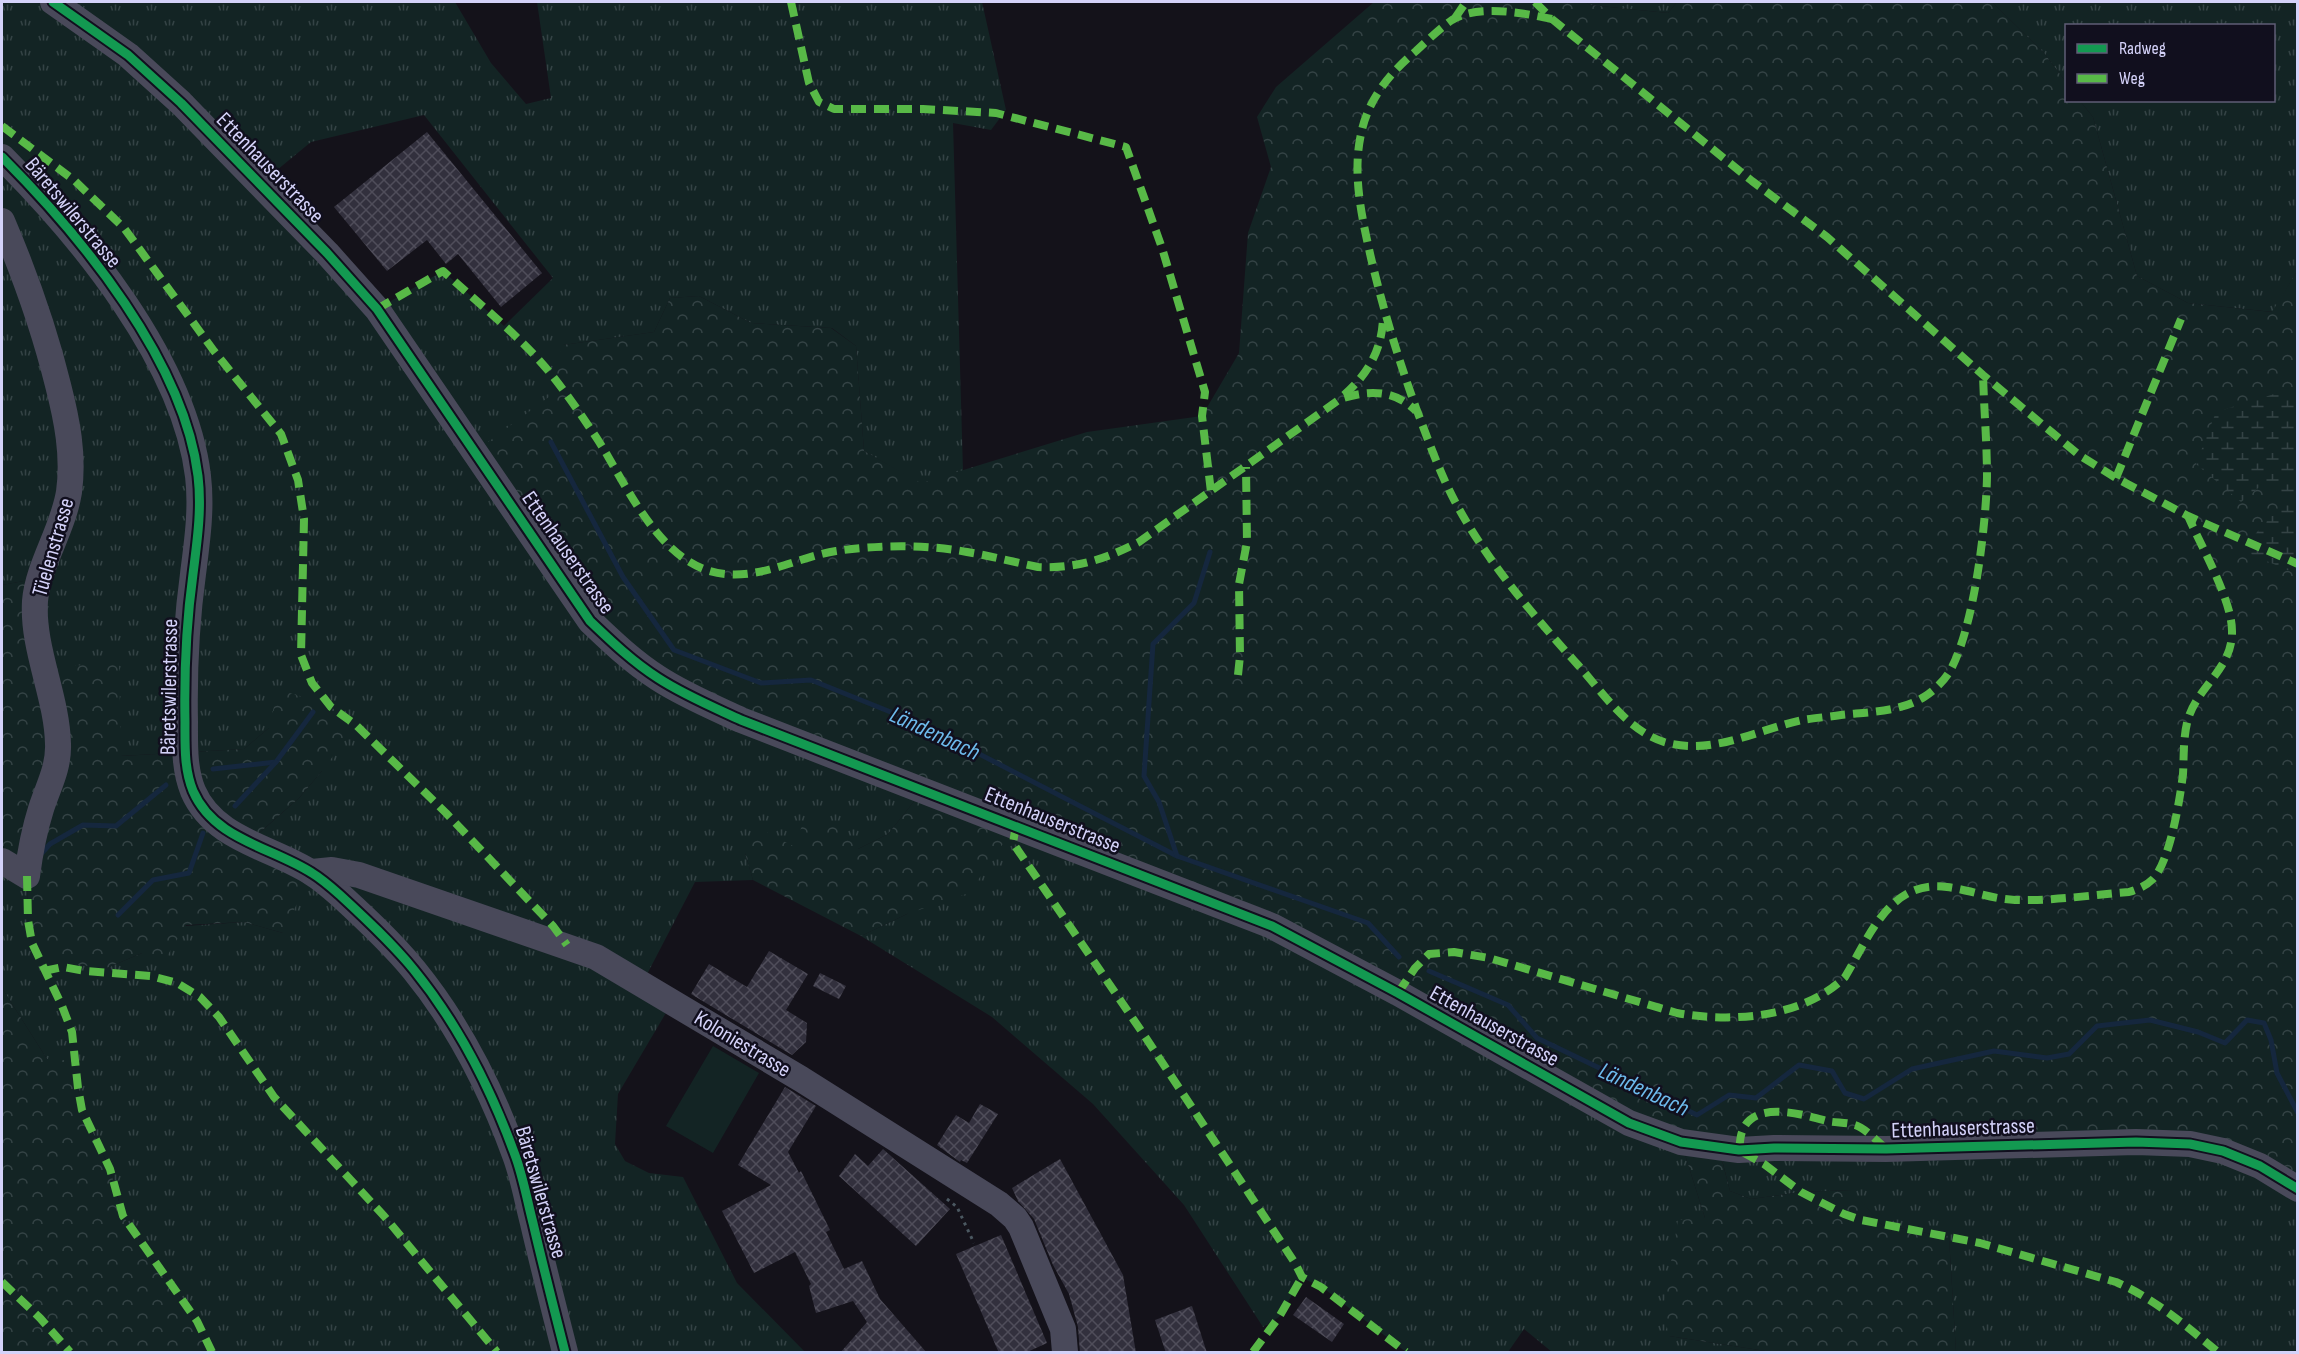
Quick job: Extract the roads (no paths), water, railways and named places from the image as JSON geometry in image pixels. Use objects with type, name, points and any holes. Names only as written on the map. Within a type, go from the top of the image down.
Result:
[{"type":"street","name":"Ettenhauserstrasse","points":[[53,2],[99,32],[161,84],[208,129],[327,253],[377,309],[590,621],[624,654],[658,679],[741,720],[1272,926],[1398,993],[1629,1123],[1682,1142],[1739,1150],[1886,1149],[2136,1142],[2190,1144],[2223,1151],[2260,1166],[2298,1189]]},
{"type":"street","name":"Bäretswilerstrasse","points":[[2,157],[67,226],[125,306],[169,382],[191,444],[198,474],[199,509],[184,659],[186,760],[193,790],[204,808],[226,829],[312,872],[339,894],[416,973],[455,1031],[494,1101],[516,1159],[565,1353]]},
{"type":"street","name":"Tüelenstrasse","points":[[2,221],[22,268],[48,343],[67,420],[71,449],[69,492],[59,532],[40,578],[35,618],[55,710],[59,745],[56,770],[33,836],[27,876],[2,861]]},
{"type":"street","name":"Koloniestrasse","points":[[312,872],[332,870],[359,875],[596,957],[791,1072],[999,1204],[1015,1218],[1021,1227],[1063,1329],[1065,1353]]},
{"type":"waterway","name":"Ländenbach","points":[[551,442],[623,577],[674,650],[761,683],[811,680],[923,725],[1177,856],[1368,923],[1399,957]]},
{"type":"waterway","points":[[1177,856],[1159,802],[1144,776],[1153,644],[1194,603],[1210,552]]},
{"type":"waterway","points":[[213,769],[276,762],[313,712]]},
{"type":"waterway","points":[[235,806],[276,762]]},
{"type":"waterway","points":[[41,854],[50,844],[83,825],[116,826],[166,785]]},
{"type":"waterway","points":[[118,915],[153,880],[189,873],[203,833]]},
{"type":"waterway","name":"Ländenbach","points":[[1429,971],[1508,1005],[1537,1038],[1697,1115],[1729,1095],[1756,1098],[1799,1065],[1832,1071],[1845,1093],[1864,1099],[1912,1069],[1994,1051],[2047,1058],[2069,1054],[2097,1026],[2150,1020],[2198,1032],[2225,1043],[2247,1020],[2264,1023],[2271,1040],[2277,1073],[2298,1113]]}]
